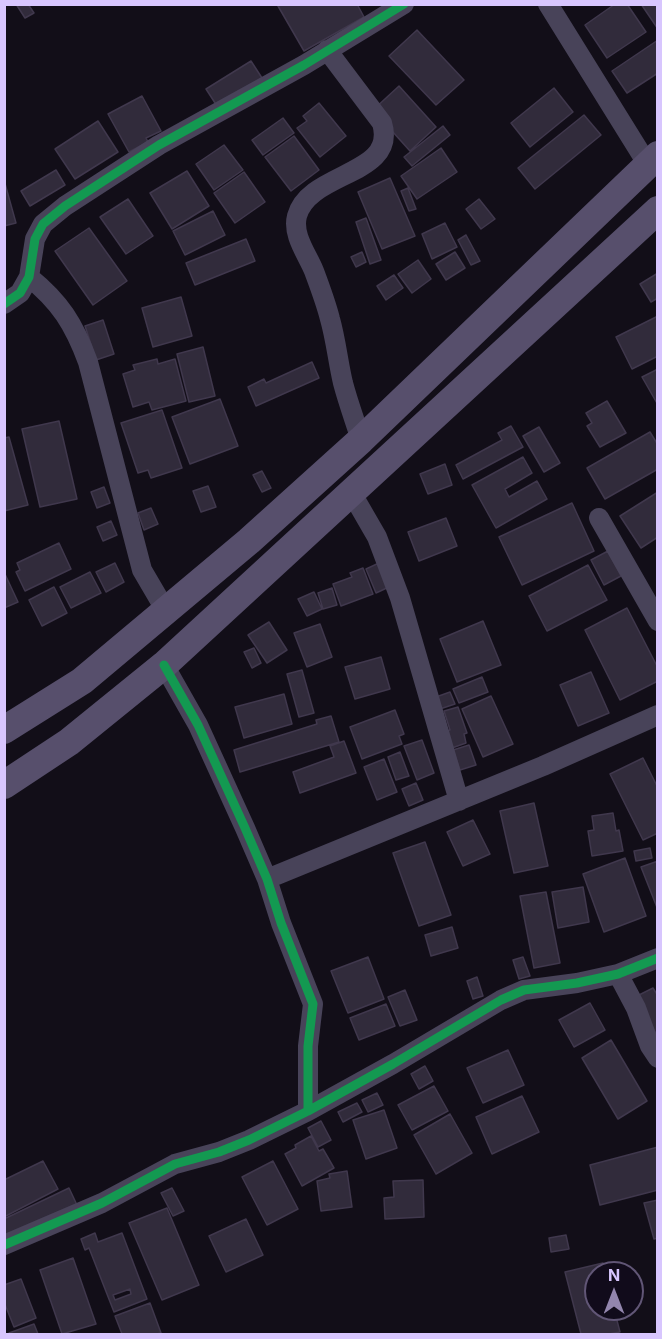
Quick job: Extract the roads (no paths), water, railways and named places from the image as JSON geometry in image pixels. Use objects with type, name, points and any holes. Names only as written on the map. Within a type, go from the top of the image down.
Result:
[{"type":"main road","points":[[4,730],[82,681],[249,541],[361,440],[653,160]]},
{"type":"main road","points":[[4,785],[69,742],[164,665],[657,212]]},
{"type":"street","points":[[4,304],[20,293],[29,277],[35,239],[43,224],[65,206],[159,145],[304,65],[404,4]]},
{"type":"street","points":[[548,4],[653,160]]},
{"type":"street","points":[[327,50],[382,123],[386,133],[384,144],[373,159],[319,190],[303,202],[295,226],[314,271],[330,319],[343,383],[361,440]]},
{"type":"street","points":[[29,277],[49,293],[60,306],[80,342],[88,362],[142,570],[165,611]]},
{"type":"street","points":[[351,492],[377,537],[400,598],[459,801]]},
{"type":"street","points":[[599,518],[657,621]]},
{"type":"street","points":[[164,665],[198,725],[267,879],[280,923],[313,1004],[308,1046],[308,1111]]},
{"type":"street","points":[[267,879],[459,801],[657,715]]},
{"type":"street","points":[[4,1245],[102,1203],[175,1164],[219,1152],[308,1111],[516,993],[618,974],[657,958]]},
{"type":"street","points":[[618,974],[636,1008],[650,1046],[657,1058]]}]
